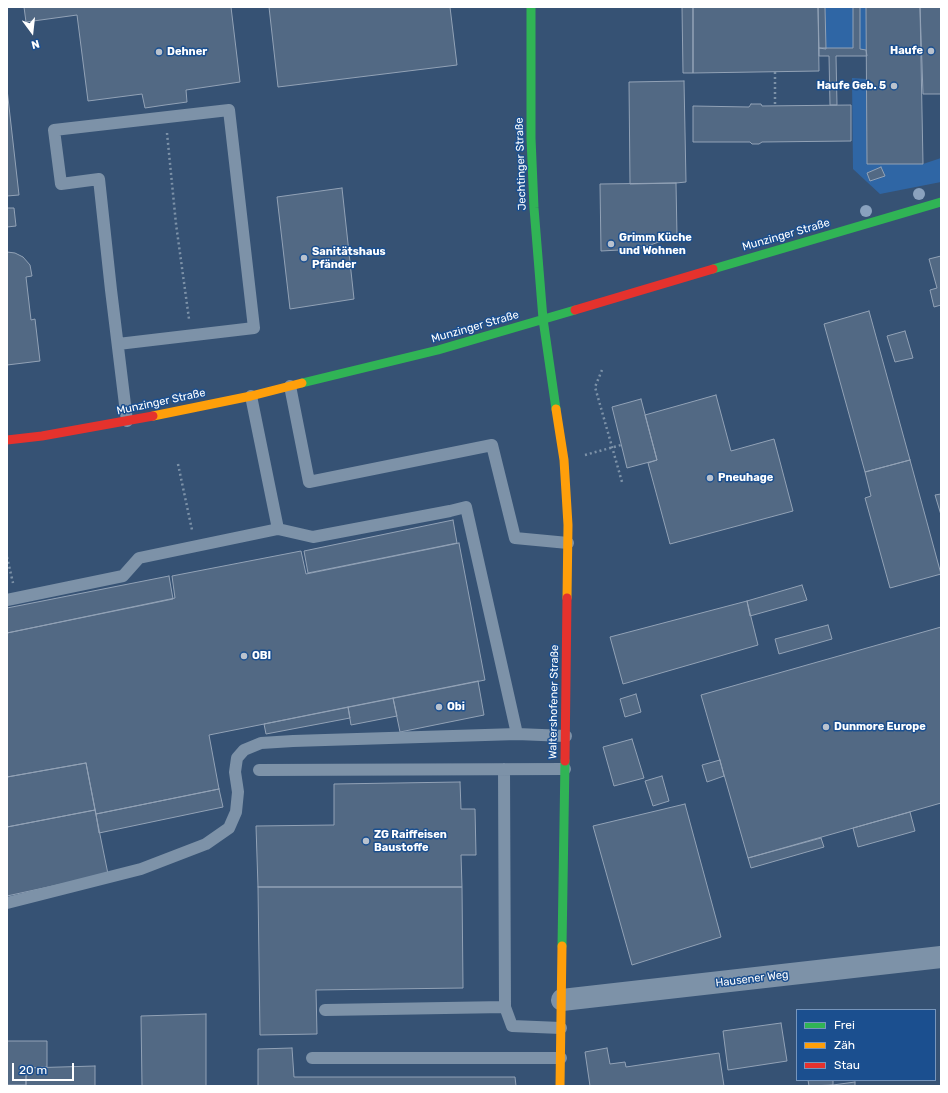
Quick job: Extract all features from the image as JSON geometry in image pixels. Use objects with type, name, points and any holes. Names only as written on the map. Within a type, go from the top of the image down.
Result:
[{"type":"street","name":"Jechtinger Straße","points":[[531,7],[531,138],[534,208],[543,319]]},
{"type":"street","name":"Munzinger Straße","points":[[7,440],[42,436],[127,422],[251,396],[438,350],[941,202]]},
{"type":"street","name":"Waltershofener Straße","points":[[543,319],[564,460],[568,525],[560,1086]]},
{"type":"street","name":"Hausener Weg","points":[[562,1000],[941,957]]},
{"type":"lane","points":[[118,344],[254,328],[229,110],[165,116],[54,130],[61,184],[99,179],[118,344],[127,422]]},
{"type":"lane","points":[[290,386],[309,482],[492,445],[515,538],[568,543]]},
{"type":"lane","points":[[251,396],[278,529]]},
{"type":"lane","points":[[12,599],[123,576],[139,558],[278,529],[313,538],[466,507],[517,734]]},
{"type":"lane","points":[[7,904],[141,869],[206,844],[229,828],[236,812],[238,792],[235,772],[237,758],[244,750],[261,743],[301,740],[517,734],[566,736]]},
{"type":"lane","points":[[259,770],[565,769]]},
{"type":"lane","points":[[504,770],[505,1007],[512,1026],[561,1028]]},
{"type":"lane","points":[[325,1010],[505,1007]]},
{"type":"lane","points":[[312,1058],[561,1058]]},
{"type":"path","points":[[775,72],[775,106]]},
{"type":"path","points":[[165,116],[176,224],[191,335]]},
{"type":"path","points":[[602,370],[595,387],[622,482]]},
{"type":"path","points":[[564,460],[621,445]]},
{"type":"path","points":[[178,464],[195,546]]},
{"type":"path","points":[[7,557],[12,599]]},
{"type":"shaded area","points":[[825,7],[866,7],[866,50],[826,49]]},
{"type":"shaded area","points":[[852,78],[867,79],[867,164],[923,164],[941,158],[941,182],[880,194],[853,169]]},
{"type":"building","name":"Dehner","points":[[24,7],[231,7],[240,82],[186,90],[187,102],[145,108],[142,94],[88,101],[77,15],[26,22]]},
{"type":"building","points":[[269,7],[450,7],[457,65],[278,87]]},
{"type":"building","points":[[682,7],[693,7],[693,73],[683,73]]},
{"type":"building","points":[[693,7],[818,7],[819,71],[693,73]]},
{"type":"building","points":[[818,7],[825,7],[826,49],[819,48]]},
{"type":"building","points":[[853,7],[860,7],[860,49],[866,50],[867,56],[836,56],[837,105],[830,105],[829,56],[819,56],[819,48],[853,48]]},
{"type":"building","name":"Haufe Geb. 5","points":[[866,7],[920,7],[923,164],[867,164]]},
{"type":"building","name":"Haufe","points":[[920,7],[941,7],[941,94],[923,94]]},
{"type":"building","points":[[684,81],[686,182],[630,184],[629,82]]},
{"type":"building","points":[[7,89],[19,195],[7,196]]},
{"type":"building","points":[[751,104],[761,104],[762,106],[851,105],[851,141],[762,142],[759,144],[752,144],[750,142],[693,142],[693,106],[749,107]]},
{"type":"building","points":[[881,167],[885,176],[870,181],[867,173]]},
{"type":"building","points":[[676,183],[677,236],[638,249],[601,251],[600,184]]},
{"type":"building","points":[[342,188],[354,299],[290,309],[277,197]]},
{"type":"building","points":[[7,208],[14,208],[16,226],[7,227]]},
{"type":"building","points":[[7,252],[15,253],[23,257],[30,265],[32,276],[26,277],[31,320],[35,319],[40,361],[7,365]]},
{"type":"building","points":[[941,256],[941,305],[934,307],[930,290],[937,288],[929,259]]},
{"type":"building","points":[[869,311],[910,460],[865,472],[824,324]]},
{"type":"building","points":[[905,331],[913,358],[895,362],[887,336]]},
{"type":"building","points":[[716,395],[731,451],[774,439],[793,511],[670,544],[648,463],[657,460],[645,415]]},
{"type":"building","points":[[641,399],[657,460],[627,468],[612,407]]},
{"type":"building","points":[[910,460],[941,574],[890,588],[865,498],[871,496],[865,472]]},
{"type":"building","points":[[941,494],[941,515],[935,495]]},
{"type":"building","points":[[453,520],[457,543],[308,573],[304,551]]},
{"type":"building","name":"OBI","points":[[459,543],[485,680],[209,735],[219,789],[96,814],[86,763],[7,777],[7,633],[175,598],[172,576],[301,551],[306,574]]},
{"type":"building","points":[[169,576],[173,599],[7,633],[7,608]]},
{"type":"building","points":[[802,585],[807,600],[750,616],[747,601]]},
{"type":"building","points":[[747,601],[758,645],[623,684],[610,637]]},
{"type":"building","points":[[828,625],[832,639],[779,654],[775,639]]},
{"type":"building","name":"Dunmore Europe","points":[[941,627],[941,803],[748,858],[701,695]]},
{"type":"building","name":"Obi","points":[[478,681],[484,715],[400,732],[393,698]]},
{"type":"building","points":[[636,694],[641,712],[625,717],[620,699]]},
{"type":"building","points":[[393,698],[397,716],[351,725],[348,707]]},
{"type":"building","points":[[348,707],[350,718],[266,734],[264,724]]},
{"type":"building","points":[[632,739],[644,778],[614,786],[603,747]]},
{"type":"building","points":[[720,760],[724,776],[707,782],[702,765]]},
{"type":"building","points":[[86,763],[95,810],[7,827],[7,777]]},
{"type":"building","points":[[662,776],[669,801],[653,806],[645,781]]},
{"type":"building","name":"ZG Raiffeisen Baustoffe","points":[[460,782],[461,809],[475,809],[476,855],[461,855],[462,887],[258,887],[256,826],[334,825],[334,784]]},
{"type":"building","points":[[219,789],[223,807],[99,833],[96,814]]},
{"type":"building","points":[[685,804],[721,937],[632,965],[593,826]]},
{"type":"building","points":[[95,810],[108,874],[7,896],[7,827]]},
{"type":"building","points":[[910,812],[915,831],[858,847],[853,828]]},
{"type":"building","points":[[821,838],[824,847],[751,868],[748,858]]},
{"type":"building","points":[[258,887],[462,887],[463,988],[316,990],[317,1034],[260,1035]]},
{"type":"building","points":[[206,1014],[206,1086],[142,1086],[141,1016]]},
{"type":"building","points":[[781,1023],[787,1061],[728,1070],[723,1031]]},
{"type":"building","points":[[7,1041],[47,1041],[47,1067],[26,1068],[26,1085],[7,1085]]},
{"type":"building","points":[[292,1048],[294,1077],[515,1077],[516,1086],[258,1086],[258,1049]]},
{"type":"building","points":[[607,1048],[610,1064],[625,1062],[626,1067],[719,1053],[724,1086],[590,1086],[585,1052]]},
{"type":"building","points":[[95,1066],[95,1086],[26,1086],[26,1068]]},
{"type":"building","points":[[808,1081],[833,1081],[833,1085],[809,1086]]},
{"type":"building","points":[[855,1082],[855,1086],[825,1086],[833,1085]]},
{"type":"traffic: fast","points":[[531,7],[531,138],[534,208],[543,319],[556,409]]},
{"type":"traffic: fast","points":[[713,269],[941,202]]},
{"type":"traffic: fast","points":[[302,383],[438,350],[575,310]]},
{"type":"traffic: fast","points":[[562,946],[565,761]]},
{"type":"traffic: slow","points":[[153,416],[251,396],[302,383]]},
{"type":"traffic: slow","points":[[556,409],[564,460],[568,525],[567,598]]},
{"type":"traffic: slow","points":[[560,1086],[562,946]]},
{"type":"traffic: jam","points":[[575,310],[713,269]]},
{"type":"traffic: jam","points":[[7,440],[42,436],[153,416]]},
{"type":"traffic: jam","points":[[565,761],[567,598]]},
{"type":"place","name":"Haufe","points":[[931,51]]},
{"type":"place","name":"Dehner","points":[[159,52]]},
{"type":"place","name":"Haufe Geb. 5","points":[[894,86]]},
{"type":"place","name":"Grimm Küche und Wohnen","points":[[611,244]]},
{"type":"place","name":"Sanitätshaus Pfänder","points":[[304,258]]},
{"type":"place","name":"Pneuhage","points":[[710,478]]},
{"type":"place","name":"OBI","points":[[244,656]]},
{"type":"place","name":"Obi","points":[[439,707]]},
{"type":"place","name":"Dunmore Europe","points":[[826,727]]},
{"type":"place","name":"ZG Raiffeisen Baustoffe","points":[[366,841]]}]
